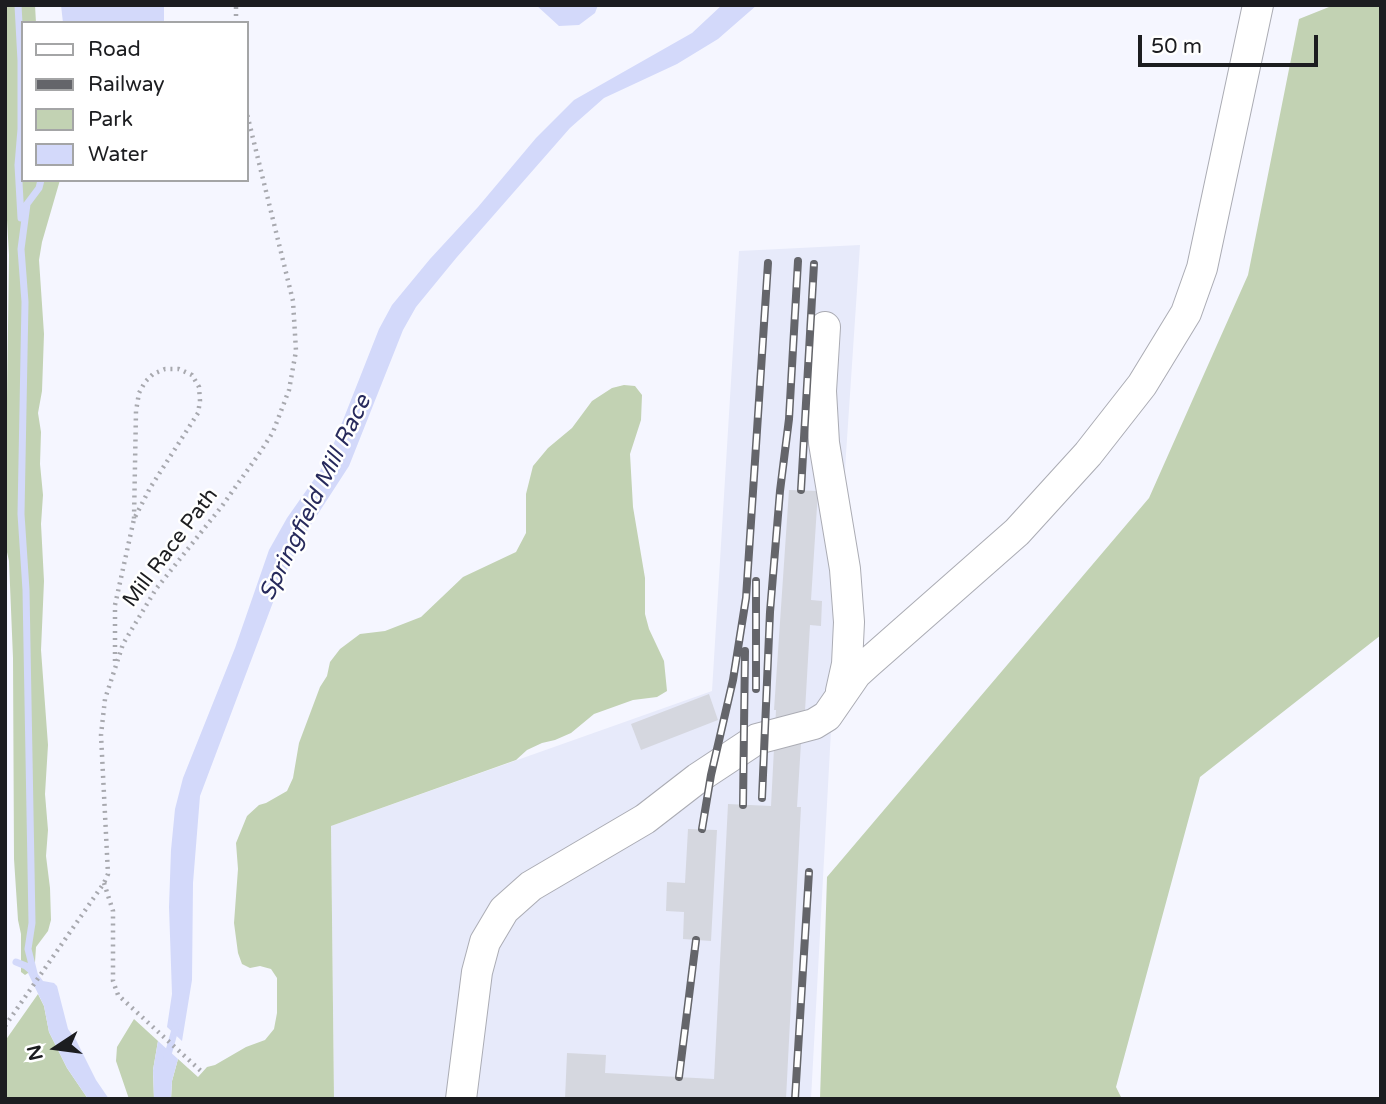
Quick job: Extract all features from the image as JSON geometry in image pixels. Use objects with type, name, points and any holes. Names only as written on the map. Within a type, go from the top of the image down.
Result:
[{"type":"lane","points":[[461,1099],[477,972],[485,942],[504,910],[531,886],[645,818],[757,738],[814,724],[827,716],[866,664],[1017,532],[1088,454],[1142,385],[1186,313],[1202,268],[1258,5]]},
{"type":"lane","points":[[825,327],[821,391],[824,443],[845,569],[849,622],[847,664],[837,705]]},
{"type":"path","name":"Mill Race Path","points":[[5,1026],[104,883],[109,869],[101,777],[101,735],[105,699],[115,662],[146,604],[261,451],[273,432],[289,390],[296,351],[292,301],[248,118]]},
{"type":"path","points":[[115,662],[115,605],[134,519],[136,411],[139,393],[153,374],[165,369],[180,369],[192,375],[199,387],[198,413],[150,488],[134,519]]},
{"type":"path","points":[[104,883],[113,911],[113,981],[121,1000],[132,1006],[202,1072]]},
{"type":"shaded area","points":[[860,245],[811,1099],[334,1099],[331,826],[712,691],[739,251]]},
{"type":"green space","points":[[5,5],[35,5],[36,21],[21,21],[21,182],[59,182],[39,260],[44,334],[42,391],[38,413],[43,495],[41,524],[44,581],[41,650],[48,745],[45,794],[48,830],[46,856],[51,920],[48,931],[36,947],[35,962],[29,966],[25,975],[21,972],[21,934],[14,859],[13,658],[9,561],[5,543],[9,255],[5,185]]},
{"type":"green space","points":[[1334,5],[1381,5],[1381,635],[1200,777],[1116,1087],[1122,1099],[820,1099],[827,877],[1149,498],[1248,275],[1299,19]]},
{"type":"green space","points":[[635,386],[642,395],[641,420],[630,454],[633,507],[645,578],[645,614],[664,661],[667,691],[657,697],[633,700],[594,714],[571,733],[527,750],[516,760],[331,826],[334,1099],[171,1099],[172,1081],[178,1059],[198,1077],[207,1067],[265,1040],[274,1029],[277,978],[271,969],[260,966],[250,968],[242,964],[238,953],[234,923],[238,869],[236,843],[247,816],[259,805],[287,791],[293,778],[299,743],[320,687],[327,676],[330,662],[340,649],[360,634],[385,631],[421,617],[463,577],[516,552],[526,533],[526,494],[533,466],[548,448],[572,428],[592,401],[612,388]]},
{"type":"green space","points":[[38,994],[44,1006],[49,1032],[67,1068],[88,1099],[5,1099],[5,1041]]},
{"type":"green space","points":[[134,1019],[158,1041],[153,1070],[154,1099],[129,1099],[116,1061],[117,1047]]},
{"type":"water","points":[[61,5],[164,5],[164,21],[63,21]]},
{"type":"water","points":[[536,5],[598,5],[595,13],[579,25],[559,26]]},
{"type":"water","points":[[722,5],[757,5],[718,39],[677,64],[604,98],[570,128],[457,257],[416,307],[403,330],[349,466],[301,540],[278,589],[200,796],[193,883],[192,980],[182,1041],[167,1027],[172,994],[169,907],[171,850],[175,809],[183,778],[235,648],[269,550],[287,518],[320,471],[334,443],[379,329],[392,305],[430,259],[536,138],[574,100],[692,33]]},
{"type":"water","points":[[29,965],[43,981],[57,986],[68,1029],[109,1099],[88,1099],[67,1068],[49,1032],[44,1006],[28,973]]},
{"type":"water","points":[[158,1041],[178,1059],[172,1081],[171,1099],[154,1099],[153,1070]]},
{"type":"building","points":[[789,490],[818,491],[811,600],[822,601],[821,626],[810,625],[803,711],[797,807],[801,807],[786,1099],[565,1099],[567,1053],[606,1055],[605,1073],[714,1079],[728,804],[771,806],[774,710]]},
{"type":"building","points":[[709,694],[718,720],[641,750],[631,724]]},
{"type":"building","points":[[688,829],[717,830],[711,941],[683,939],[684,912],[666,911],[667,882],[685,883]]},
{"type":"waterway","points":[[18,5],[21,61],[18,165],[21,218]]},
{"type":"waterway","points":[[34,973],[28,949],[32,923],[26,590],[21,514],[25,302],[21,249],[27,204],[40,182]]},
{"type":"waterway","points":[[16,962],[33,972]]},
{"type":"waterway","name":"Springfield Mill Race","points":[[167,1058],[176,1026]]},
{"type":"railway","points":[[762,798],[770,612],[789,419],[798,261]]},
{"type":"railway","points":[[702,829],[711,775],[733,680],[746,598],[768,263]]},
{"type":"railway","points":[[801,490],[814,264]]},
{"type":"railway","points":[[756,581],[756,689]]},
{"type":"railway","points":[[743,805],[745,651]]},
{"type":"railway","points":[[795,1099],[809,872]]},
{"type":"railway","points":[[679,1077],[696,940]]}]
